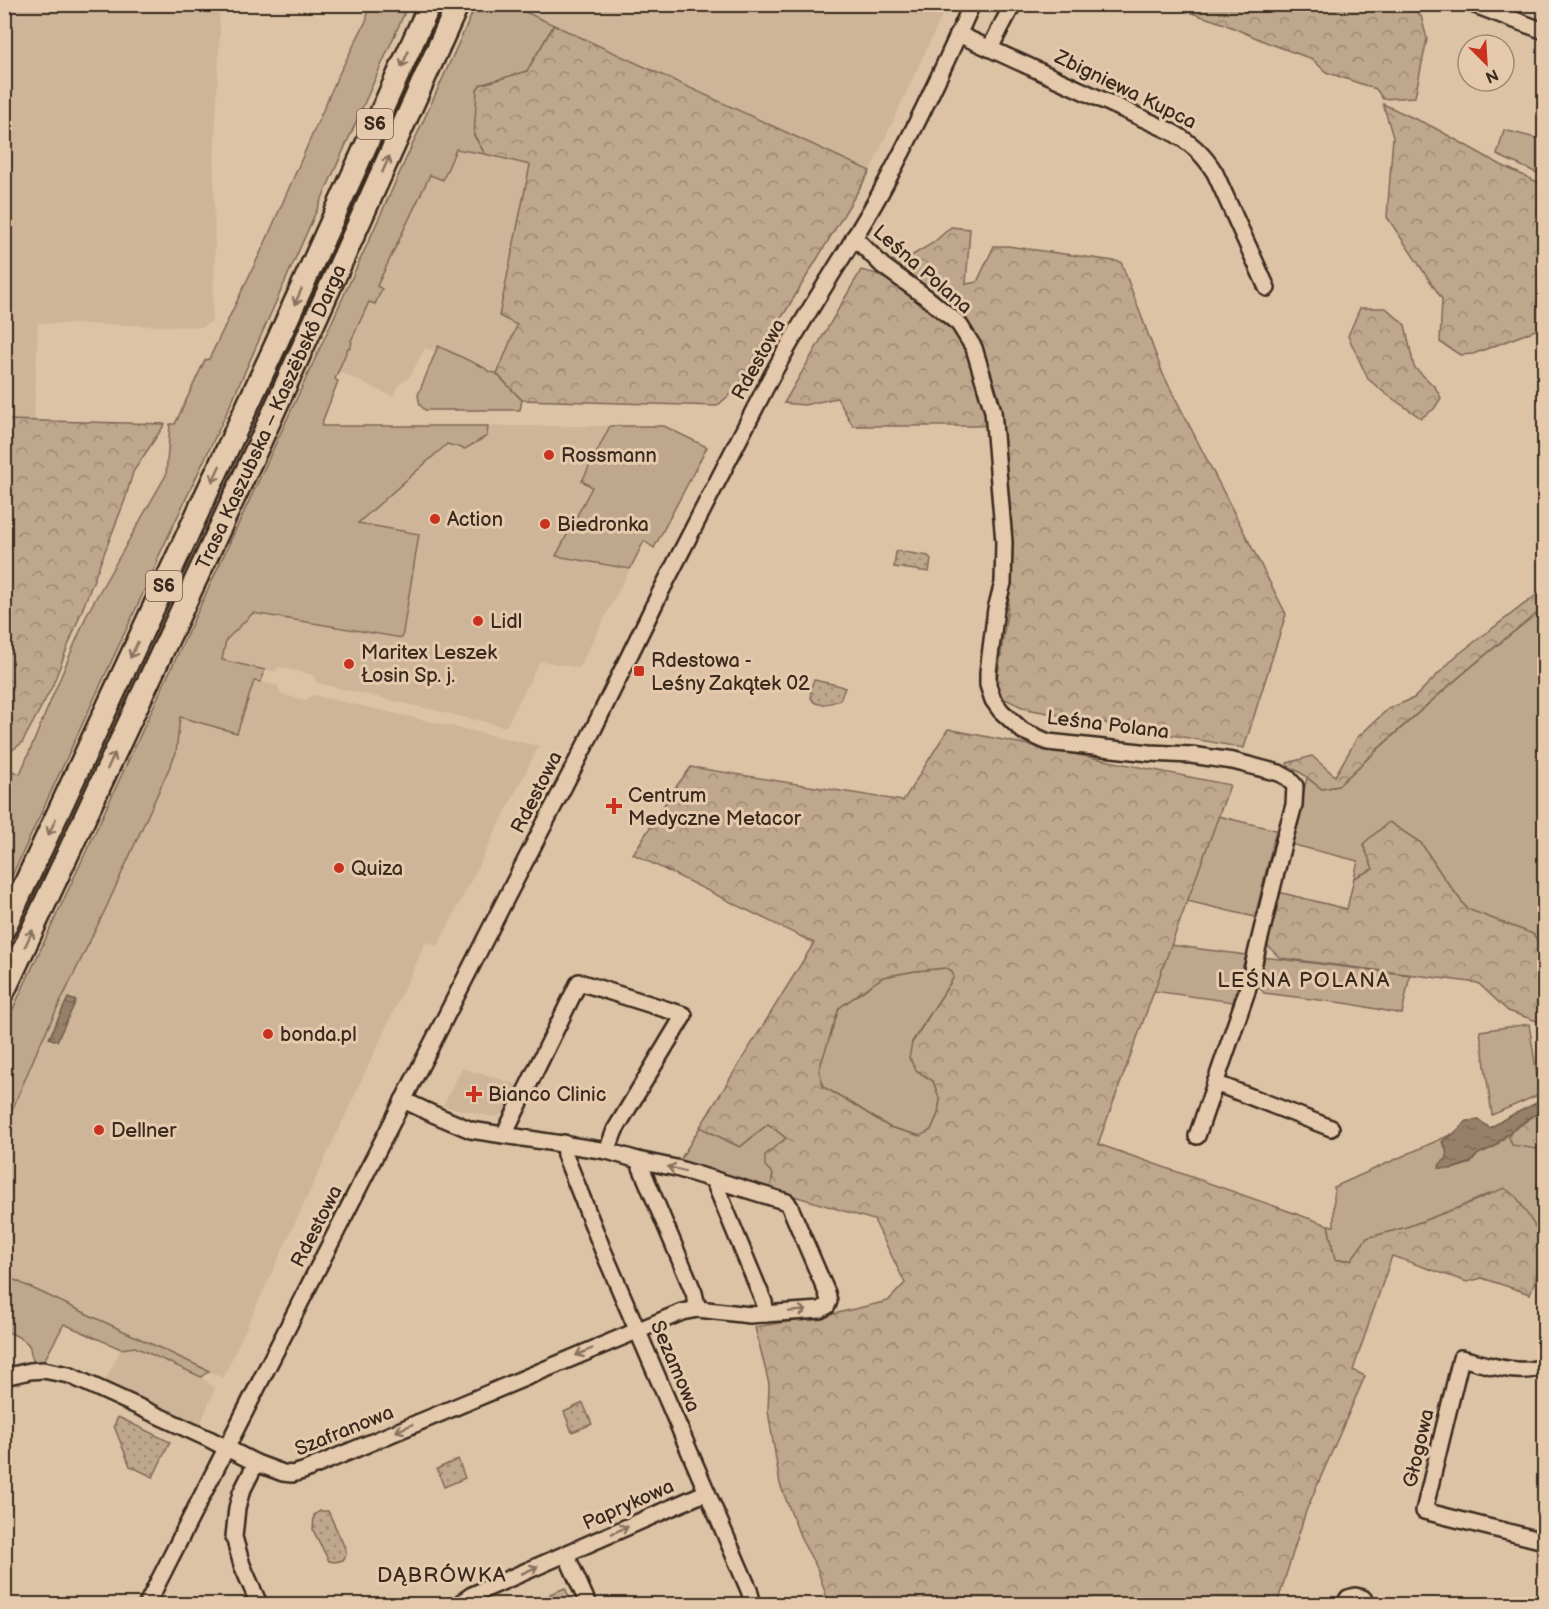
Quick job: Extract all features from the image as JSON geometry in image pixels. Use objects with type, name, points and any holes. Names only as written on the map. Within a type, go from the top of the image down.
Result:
[{"type":"highway","name":"Trasa Kaszubska – Kaszëbskô Darga","points":[[4,991],[260,442],[458,4]]},
{"type":"highway","name":"Trasa Kaszubska – Kaszëbskô Darga","points":[[4,929],[272,353],[429,5]]},
{"type":"street","name":"Rdestowa","points":[[147,1605],[770,379],[882,191],[972,4]]},
{"type":"street","points":[[990,48],[1013,4]]},
{"type":"street","points":[[1472,4],[1545,31]]},
{"type":"street","name":"Zbigniewa Kupca","points":[[958,34],[1168,130],[1193,145],[1209,162],[1215,173],[1267,288]]},
{"type":"street","name":"Leśna Polana","points":[[854,237],[883,266],[959,324],[974,348],[993,411],[1004,542],[1003,583],[996,609],[988,672],[988,685],[993,700],[1001,711],[1023,731],[1048,742],[1233,761],[1279,773],[1295,786],[1294,805],[1247,991],[1197,1136]]},
{"type":"street","points":[[504,1135],[579,982],[684,1016],[615,1130],[607,1151]]},
{"type":"street","points":[[1215,1083],[1331,1128]]},
{"type":"street","name":"Szafranowa","points":[[4,1377],[43,1370],[69,1375],[256,1463],[292,1474],[682,1312],[698,1309],[741,1314],[766,1314],[820,1310],[829,1301],[787,1202],[676,1168],[607,1151],[471,1130],[403,1100]]},
{"type":"street","name":"Sezamowa","points":[[564,1143],[565,1155],[602,1248],[749,1590],[753,1605]]},
{"type":"street","points":[[638,1160],[694,1293],[698,1309]]},
{"type":"street","points":[[713,1179],[764,1302],[766,1314]]},
{"type":"street","name":"Głogowa","points":[[1545,1366],[1531,1371],[1518,1371],[1461,1358],[1424,1511],[1545,1541]]},
{"type":"street","points":[[256,1463],[241,1492],[234,1537],[242,1565],[259,1605]]},
{"type":"street","name":"Paprykowa","points":[[459,1605],[472,1595],[707,1492]]},
{"type":"street","name":"Paprykowa","points":[[566,1554],[588,1605]]},
{"type":"street","points":[[1344,1605],[1348,1598],[1355,1596],[1363,1598],[1368,1605]]},
{"type":"shaded area","points":[[5,4],[219,5],[212,321],[203,327],[38,323],[34,421],[5,420]]},
{"type":"shaded area","points":[[520,4],[947,5],[870,171],[519,8]]},
{"type":"shaded area","points":[[456,149],[530,164],[499,316],[517,324],[497,374],[439,346],[436,352],[425,348],[410,377],[399,385],[393,397],[338,371],[370,301],[375,303],[382,289],[377,286],[430,174],[443,180]]},
{"type":"shaded area","points":[[488,426],[610,426],[582,481],[592,486],[557,556],[630,569],[579,668],[540,661],[506,727],[317,683],[313,675],[278,667],[276,672],[221,660],[226,640],[253,613],[402,638],[357,523],[447,444],[487,436]]},
{"type":"shaded area","points":[[254,680],[278,686],[281,694],[305,700],[313,695],[539,746],[438,946],[426,942],[223,1378],[5,1275],[5,1127],[39,1046],[106,908],[176,753],[180,716]]},
{"type":"shaded area","points":[[462,1068],[519,1085],[505,1113],[495,1117],[443,1106]]},
{"type":"shaded area","points":[[135,1347],[201,1377],[215,1388],[199,1428],[104,1383],[121,1349]]},
{"type":"green space","points":[[1178,4],[1408,5],[1421,16],[1427,39],[1415,97],[1383,99],[1376,89],[1326,72],[1312,59],[1222,23],[1176,8]]},
{"type":"green space","points":[[368,5],[408,5],[227,412],[5,891],[5,768],[20,774],[88,612],[166,475],[170,424],[175,424],[265,243],[337,78],[367,19]]},
{"type":"green space","points":[[476,5],[520,5],[519,9],[554,25],[527,71],[480,85],[474,135],[485,154],[456,149],[443,180],[430,175],[377,286],[382,289],[375,304],[369,302],[351,341],[335,379],[338,381],[322,426],[488,426],[487,436],[465,449],[447,444],[358,523],[419,534],[402,638],[253,613],[226,640],[222,660],[265,670],[261,682],[254,681],[237,733],[180,717],[176,753],[106,908],[39,1046],[5,1127],[5,1026],[314,361]]},
{"type":"green space","points":[[554,25],[870,171],[784,314],[771,329],[737,388],[717,406],[522,400],[497,374],[517,325],[499,316],[530,165],[485,154],[474,135],[477,90],[480,85],[527,71]]},
{"type":"green space","points":[[400,94],[406,96],[296,340],[5,968],[5,952],[272,378]]},
{"type":"green space","points":[[1383,104],[1433,127],[1501,165],[1544,185],[1544,315],[1536,330],[1473,354],[1460,355],[1440,342],[1442,299],[1387,217],[1393,137]]},
{"type":"green space","points":[[1504,130],[1544,140],[1544,176],[1497,155]]},
{"type":"green space","points":[[951,227],[970,229],[966,284],[977,282],[994,246],[1121,262],[1163,374],[1286,614],[1244,748],[1026,709],[995,694],[1011,585],[1013,545],[1000,425],[853,426],[837,398],[804,405],[784,403],[861,270],[894,278],[893,258],[911,256],[933,243]]},
{"type":"green space","points":[[1360,308],[1386,308],[1405,325],[1414,367],[1435,387],[1441,398],[1434,409],[1421,418],[1368,379],[1348,336]]},
{"type":"green space","points":[[438,346],[489,372],[496,373],[522,400],[520,410],[425,410],[420,405],[418,395]]},
{"type":"green space","points":[[5,420],[165,424],[133,472],[125,500],[52,687],[22,743],[5,755]]},
{"type":"green space","points":[[610,426],[664,426],[707,447],[654,548],[644,541],[630,569],[556,556],[592,487],[582,481]]},
{"type":"green space","points":[[898,551],[928,556],[931,559],[929,572],[894,567]]},
{"type":"green space","points":[[1544,584],[1544,608],[1439,694],[1338,786],[1322,789],[1288,766],[1287,763],[1312,756],[1335,776],[1357,738],[1388,709],[1414,698],[1456,656],[1539,593]]},
{"type":"green space","points":[[1544,608],[1544,950],[1533,934],[1467,909],[1421,843],[1354,878],[1358,861],[1290,844],[1307,778],[1322,789],[1338,786],[1465,672]]},
{"type":"green space","points":[[814,680],[845,688],[840,700],[823,704],[813,701],[811,691]]},
{"type":"green space","points":[[948,729],[1230,785],[1098,1144],[1328,1225],[1335,1260],[1351,1260],[1367,1238],[1407,1227],[1504,1188],[1516,1196],[1544,1241],[1544,1256],[1530,1294],[1482,1278],[1467,1282],[1392,1256],[1353,1370],[1365,1376],[1306,1511],[1277,1604],[829,1604],[817,1568],[802,1541],[780,1484],[768,1411],[769,1384],[755,1327],[829,1315],[888,1301],[905,1283],[874,1220],[794,1196],[770,1193],[773,1174],[765,1166],[765,1155],[786,1138],[768,1124],[740,1147],[700,1127],[814,943],[633,854],[691,767],[903,801]],"holes":[[[945,968],[951,970],[954,977],[912,1043],[909,1058],[916,1070],[933,1081],[940,1100],[938,1114],[931,1130],[920,1136],[889,1127],[823,1087],[819,1070],[839,1008],[883,977],[915,971]]]},
{"type":"green space","points":[[1218,816],[1276,830],[1255,917],[1187,901]]},
{"type":"green space","points":[[1389,822],[1421,843],[1467,909],[1533,934],[1544,950],[1544,1020],[1537,1021],[1508,1011],[1478,983],[1280,958],[1266,944],[1278,892],[1347,909],[1354,878],[1373,869],[1363,844]]},
{"type":"green space","points":[[1170,945],[1246,955],[1233,1002],[1153,991]]},
{"type":"green space","points":[[1263,957],[1410,975],[1402,1014],[1351,1004],[1264,993],[1256,983]]},
{"type":"green space","points":[[945,968],[951,970],[954,977],[912,1042],[916,1070],[933,1081],[940,1100],[938,1114],[931,1130],[921,1136],[889,1127],[823,1087],[819,1069],[839,1008],[883,977]]},
{"type":"green space","points":[[1529,1024],[1540,1094],[1492,1115],[1480,1031]]},
{"type":"green space","points":[[1544,1113],[1544,1136],[1537,1149],[1512,1145],[1509,1137],[1511,1132],[1535,1115]]},
{"type":"green space","points":[[768,1124],[786,1138],[773,1174],[770,1193],[677,1165],[700,1127],[740,1147]]},
{"type":"green space","points":[[1511,1132],[1509,1137],[1542,1142],[1544,1136],[1544,1241],[1538,1228],[1490,1193],[1407,1227],[1368,1238],[1351,1260],[1335,1260],[1328,1225],[1334,1226],[1334,1187],[1452,1134],[1442,1142],[1447,1152],[1446,1161],[1452,1169],[1471,1163],[1478,1154],[1494,1147]]},
{"type":"green space","points":[[4,1275],[209,1371],[201,1377],[135,1347],[121,1349],[64,1324],[45,1359],[42,1363],[36,1364],[28,1344],[13,1334],[5,1332]]},
{"type":"green space","points":[[583,1403],[592,1424],[572,1432],[564,1412]]},
{"type":"green space","points":[[118,1417],[170,1442],[153,1477],[130,1466],[114,1426]]},
{"type":"green space","points":[[458,1459],[465,1478],[444,1487],[437,1469]]},
{"type":"green space","points":[[320,1511],[328,1511],[345,1548],[346,1555],[343,1560],[329,1561],[313,1530],[314,1515]]},
{"type":"green space","points":[[565,1588],[572,1604],[554,1604],[550,1594]]},
{"type":"water","points":[[68,998],[76,1001],[57,1041],[49,1038]]},
{"type":"water","points":[[1544,1099],[1544,1113],[1530,1117],[1494,1147],[1478,1154],[1471,1162],[1452,1169],[1439,1168],[1447,1158],[1443,1141],[1467,1121],[1479,1120],[1490,1128]]},
{"type":"place","name":"Rossmann","points":[[549,455]]},
{"type":"place","name":"Action","points":[[435,519]]},
{"type":"place","name":"Biedronka","points":[[545,524]]},
{"type":"place","name":"Lidl","points":[[478,621]]},
{"type":"place","name":"Maritex Leszek Łosin Sp. j.","points":[[349,664]]},
{"type":"place","name":"Rdestowa - Leśny Zakątek 02","points":[[639,671]]},
{"type":"place","name":"Centrum Medyczne Metacor","points":[[614,806]]},
{"type":"place","name":"Quiza","points":[[339,868]]},
{"type":"place","name":"bonda.pl","points":[[268,1034]]},
{"type":"place","name":"Bianco Clinic","points":[[474,1094]]},
{"type":"place","name":"Dellner","points":[[99,1130]]},
{"type":"district","name":"LEŚNA POLANA","points":[[1304,980]]},
{"type":"district","name":"DĄBRÓWKA","points":[[442,1575]]}]
